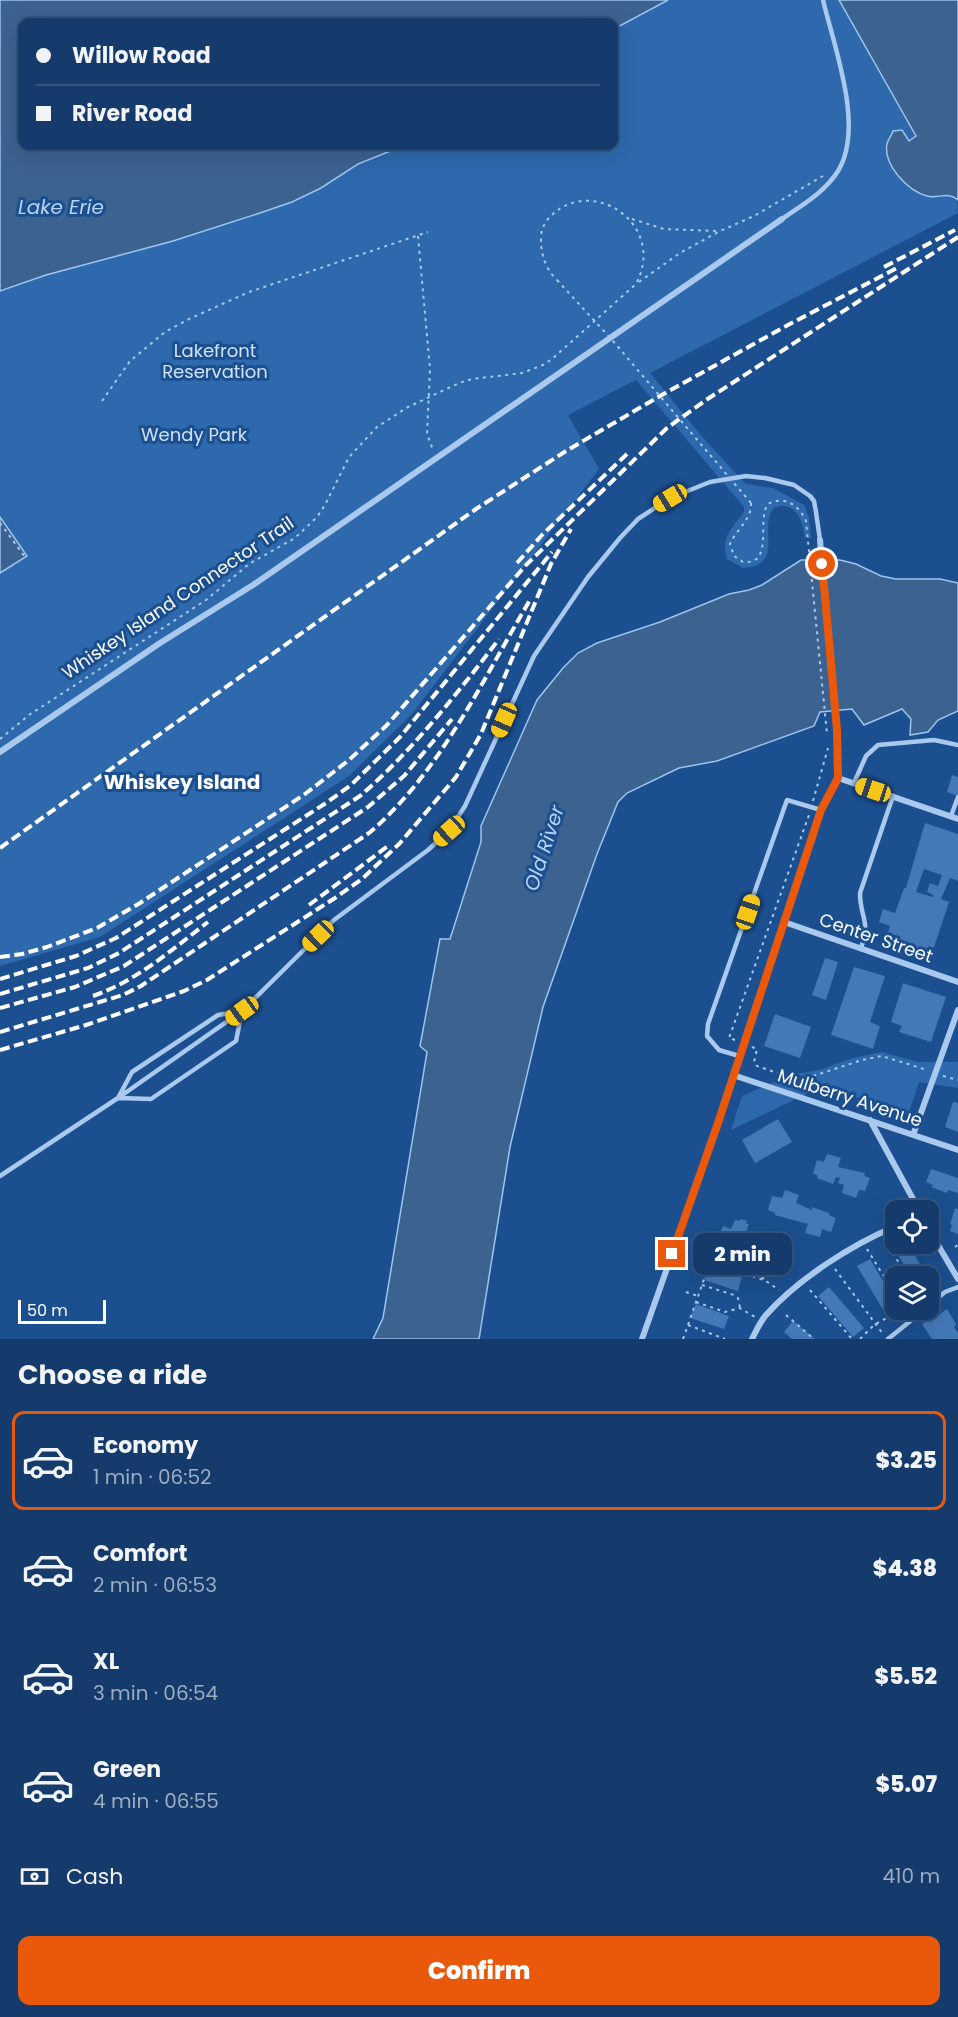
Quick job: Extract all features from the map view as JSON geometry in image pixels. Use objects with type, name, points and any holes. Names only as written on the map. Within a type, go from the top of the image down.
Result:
[{"type":"street","points":[[0,752],[150,650],[253,585],[782,219]]},
{"type":"street","points":[[642,1339],[717,1126],[821,810],[838,778],[837,730],[820,540]]},
{"type":"street","points":[[838,778],[955,818]]},
{"type":"street","name":"Center Street","points":[[784,922],[958,982]]},
{"type":"street","points":[[913,1135],[958,1010]]},
{"type":"street","name":"Mulberry Avenue","points":[[733,1076],[958,1150]]},
{"type":"street","points":[[870,1120],[914,1200]]},
{"type":"street","points":[[752,1339],[765,1316],[802,1282],[843,1253],[885,1232]]},
{"type":"street","points":[[939,1247],[958,1279]]},
{"type":"lane","points":[[782,219],[820,192],[838,171],[847,142],[848,112],[823,0]]},
{"type":"lane","points":[[0,1176],[118,1098],[242,1011],[334,921],[428,850],[449,831],[465,806],[534,656],[588,577],[638,519],[670,498],[710,482],[746,476],[765,478],[794,485],[810,496],[814,501],[820,540]]},
{"type":"lane","points":[[854,783],[866,756],[878,745],[934,740],[958,745]]},
{"type":"lane","points":[[861,948],[866,932],[865,915],[860,906],[860,893],[893,796]]},
{"type":"lane","points":[[955,818],[958,797]]},
{"type":"lane","points":[[739,1056],[719,1050],[708,1036],[708,1024],[787,800],[821,810]]},
{"type":"lane","points":[[118,1098],[132,1072],[218,1015],[242,1011]]},
{"type":"lane","points":[[118,1098],[151,1099],[236,1041],[242,1011]]},
{"type":"lane","points":[[939,1297],[958,1287]]},
{"type":"lane","points":[[887,1339],[911,1320]]},
{"type":"path","name":"Whiskey Island Connector Trail","points":[[0,739],[39,709],[206,600],[249,564],[295,538],[325,505],[342,469],[358,447],[377,428],[406,408],[472,379],[508,376],[543,365],[636,284],[668,260],[720,231],[754,216],[809,183],[838,171]]},
{"type":"path","points":[[720,231],[664,230],[592,202],[570,204],[556,211],[546,220],[541,233],[541,245],[546,266],[557,280],[613,341],[751,503],[750,515],[730,544],[734,556],[748,563],[758,558],[762,550],[763,512],[773,501],[786,501],[797,506],[806,520],[828,740]]},
{"type":"path","points":[[629,218],[643,246],[642,274],[636,284]]},
{"type":"path","points":[[102,401],[130,361],[165,332],[189,319],[249,292],[428,232]]},
{"type":"path","points":[[418,236],[430,369],[427,434],[436,458]]},
{"type":"path","points":[[0,523],[25,557]]},
{"type":"path","points":[[729,1038],[811,807],[829,745]]},
{"type":"path","points":[[757,1049],[754,1062],[757,1066],[795,1078],[815,1077],[876,1057],[888,1057],[930,1071]]},
{"type":"path","points":[[942,1075],[958,1080]]},
{"type":"path","points":[[685,1339],[715,1248],[716,1240],[704,1236]]},
{"type":"path","points":[[715,1248],[733,1254],[781,1292]]},
{"type":"path","points":[[867,1249],[885,1278]]},
{"type":"path","points":[[711,1260],[733,1254]]},
{"type":"path","points":[[711,1260],[766,1281]]},
{"type":"path","points":[[835,1269],[887,1339]]},
{"type":"path","points":[[702,1285],[734,1295],[738,1298],[740,1308],[756,1318]]},
{"type":"path","points":[[810,1290],[852,1339]]},
{"type":"path","points":[[686,1292],[698,1296]]},
{"type":"path","points":[[696,1302],[725,1312],[740,1308]]},
{"type":"path","points":[[786,1315],[814,1339]]},
{"type":"path","points":[[860,1339],[885,1319]]},
{"type":"path","points":[[688,1325],[725,1339]]},
{"type":"green space","name":"Lakefront Reservation","points":[[212,0],[839,0],[916,136],[909,141],[887,145],[895,170],[905,184],[920,194],[957,197],[958,213],[650,373],[704,439],[746,484],[773,488],[804,505],[809,518],[811,538],[805,538],[799,517],[792,509],[778,506],[771,512],[767,555],[763,561],[755,566],[743,568],[727,559],[726,539],[744,512],[744,507],[636,380],[568,415],[599,469],[412,714],[349,776],[100,937],[0,966],[0,138],[18,145],[18,150],[618,150],[618,18],[541,18]]},
{"type":"green space","points":[[882,1052],[918,1062],[958,1062],[958,1088],[919,1082],[908,1115],[823,1086],[731,1130],[742,1096],[790,1075],[819,1070],[853,1058]]},
{"type":"water","name":"Lake Erie","points":[[0,0],[668,0],[618,27],[618,18],[18,18],[18,150],[393,150],[358,164],[321,188],[292,202],[173,241],[46,275],[0,291]]},
{"type":"water","points":[[839,0],[958,0],[958,200],[950,196],[931,197],[920,193],[905,183],[893,168],[887,152],[893,131],[902,130],[909,141],[916,136]]},
{"type":"water","points":[[0,517],[27,556],[0,573]]},
{"type":"water","name":"Old River","points":[[801,560],[840,560],[856,564],[881,576],[896,579],[940,579],[958,583],[958,711],[938,720],[928,732],[910,735],[911,719],[902,709],[864,725],[852,709],[820,712],[814,726],[717,761],[679,768],[627,793],[618,802],[597,854],[543,1007],[510,1147],[479,1339],[373,1339],[383,1318],[427,1052],[420,1046],[440,939],[450,939],[481,842],[481,826],[537,700],[578,653],[597,643],[660,622],[729,594],[762,585]]},
{"type":"building","points":[[952,775],[958,777],[958,796],[947,792]]},
{"type":"building","points":[[925,823],[958,834],[958,881],[950,878],[941,899],[949,902],[932,953],[886,939],[890,926],[879,922],[883,909],[895,913],[904,888],[906,888]],"holes":[[[924,869],[942,875],[938,886],[930,883],[927,892],[933,897],[916,892]]]},
{"type":"building","points":[[825,958],[838,962],[826,1000],[812,995]]},
{"type":"building","points":[[854,967],[885,976],[870,1022],[880,1026],[873,1049],[831,1035]]},
{"type":"building","points":[[903,983],[946,997],[931,1042],[899,1032],[902,1026],[891,1022]]},
{"type":"building","points":[[775,1014],[811,1027],[800,1058],[764,1046]]},
{"type":"building","points":[[953,1102],[958,1103],[958,1132],[945,1127]]},
{"type":"building","points":[[778,1119],[792,1142],[755,1163],[742,1140]]},
{"type":"building","points":[[827,1154],[841,1158],[838,1167],[865,1173],[864,1176],[870,1178],[865,1191],[859,1190],[856,1198],[842,1193],[844,1185],[838,1183],[840,1178],[836,1177],[833,1184],[817,1178],[818,1176],[813,1173],[817,1160],[824,1162]]},
{"type":"building","points":[[931,1169],[958,1178],[958,1193],[948,1190],[947,1193],[931,1187],[933,1185],[926,1182]]},
{"type":"building","points":[[785,1190],[799,1195],[796,1203],[812,1210],[812,1207],[829,1213],[836,1218],[831,1232],[822,1229],[820,1237],[805,1233],[808,1224],[775,1215],[768,1210],[772,1196],[782,1198]]},
{"type":"building","points":[[955,1208],[958,1209],[958,1234],[950,1231]]},
{"type":"building","points":[[741,1219],[749,1224],[746,1233],[779,1242],[778,1244],[786,1248],[781,1261],[772,1258],[769,1267],[755,1263],[759,1253],[724,1244],[725,1242],[718,1239],[723,1226],[731,1229],[735,1220],[740,1221]]},
{"type":"building","points":[[897,1254],[914,1254],[921,1266],[905,1266]]},
{"type":"building","points":[[870,1259],[885,1284],[885,1313],[857,1266]]},
{"type":"building","points":[[710,1264],[716,1266],[715,1268],[719,1269],[719,1267],[733,1272],[735,1275],[736,1273],[742,1275],[738,1291],[704,1280]]},
{"type":"building","points":[[829,1287],[864,1328],[853,1337],[818,1296]]},
{"type":"building","points":[[696,1304],[729,1316],[724,1329],[690,1318]]},
{"type":"building","points":[[947,1309],[956,1324],[954,1327],[958,1333],[958,1339],[932,1339],[922,1324],[929,1320],[930,1322],[939,1320],[939,1315]]},
{"type":"building","points":[[793,1321],[815,1339],[792,1339],[784,1332]]},
{"type":"railway","points":[[884,267],[955,230]]},
{"type":"railway","points":[[0,957],[47,947],[97,928],[140,903],[305,794],[349,760],[387,725],[526,565],[667,428],[706,400],[958,237]]},
{"type":"railway","points":[[0,848],[476,509],[566,451],[660,396],[897,268]]},
{"type":"railway","points":[[517,563],[542,535],[628,453]]},
{"type":"railway","points":[[0,1050],[86,1025],[184,991],[207,980],[362,879],[400,843],[456,777],[481,734],[551,564],[571,529]]},
{"type":"railway","points":[[0,979],[76,956],[116,938],[351,785],[400,737],[552,552]]},
{"type":"railway","points":[[0,1032],[123,995],[141,986],[369,833],[418,782],[439,754],[530,600]]},
{"type":"railway","points":[[0,994],[88,968],[119,953],[360,796],[416,741],[499,639]]},
{"type":"railway","points":[[0,1008],[75,987],[124,966],[368,807],[404,776],[452,719]]},
{"type":"railway","points":[[309,905],[388,846]]},
{"type":"railway","points":[[93,996],[139,973],[208,922]]},
{"type":"district","name":"Whiskey Island","points":[[182,782]]},
{"type":"route","points":[[672,1254],[717,1126],[821,810],[838,778],[837,730],[822,564]]},
{"type":"park label","name":"Wendy Park","points":[[194,435]]}]
